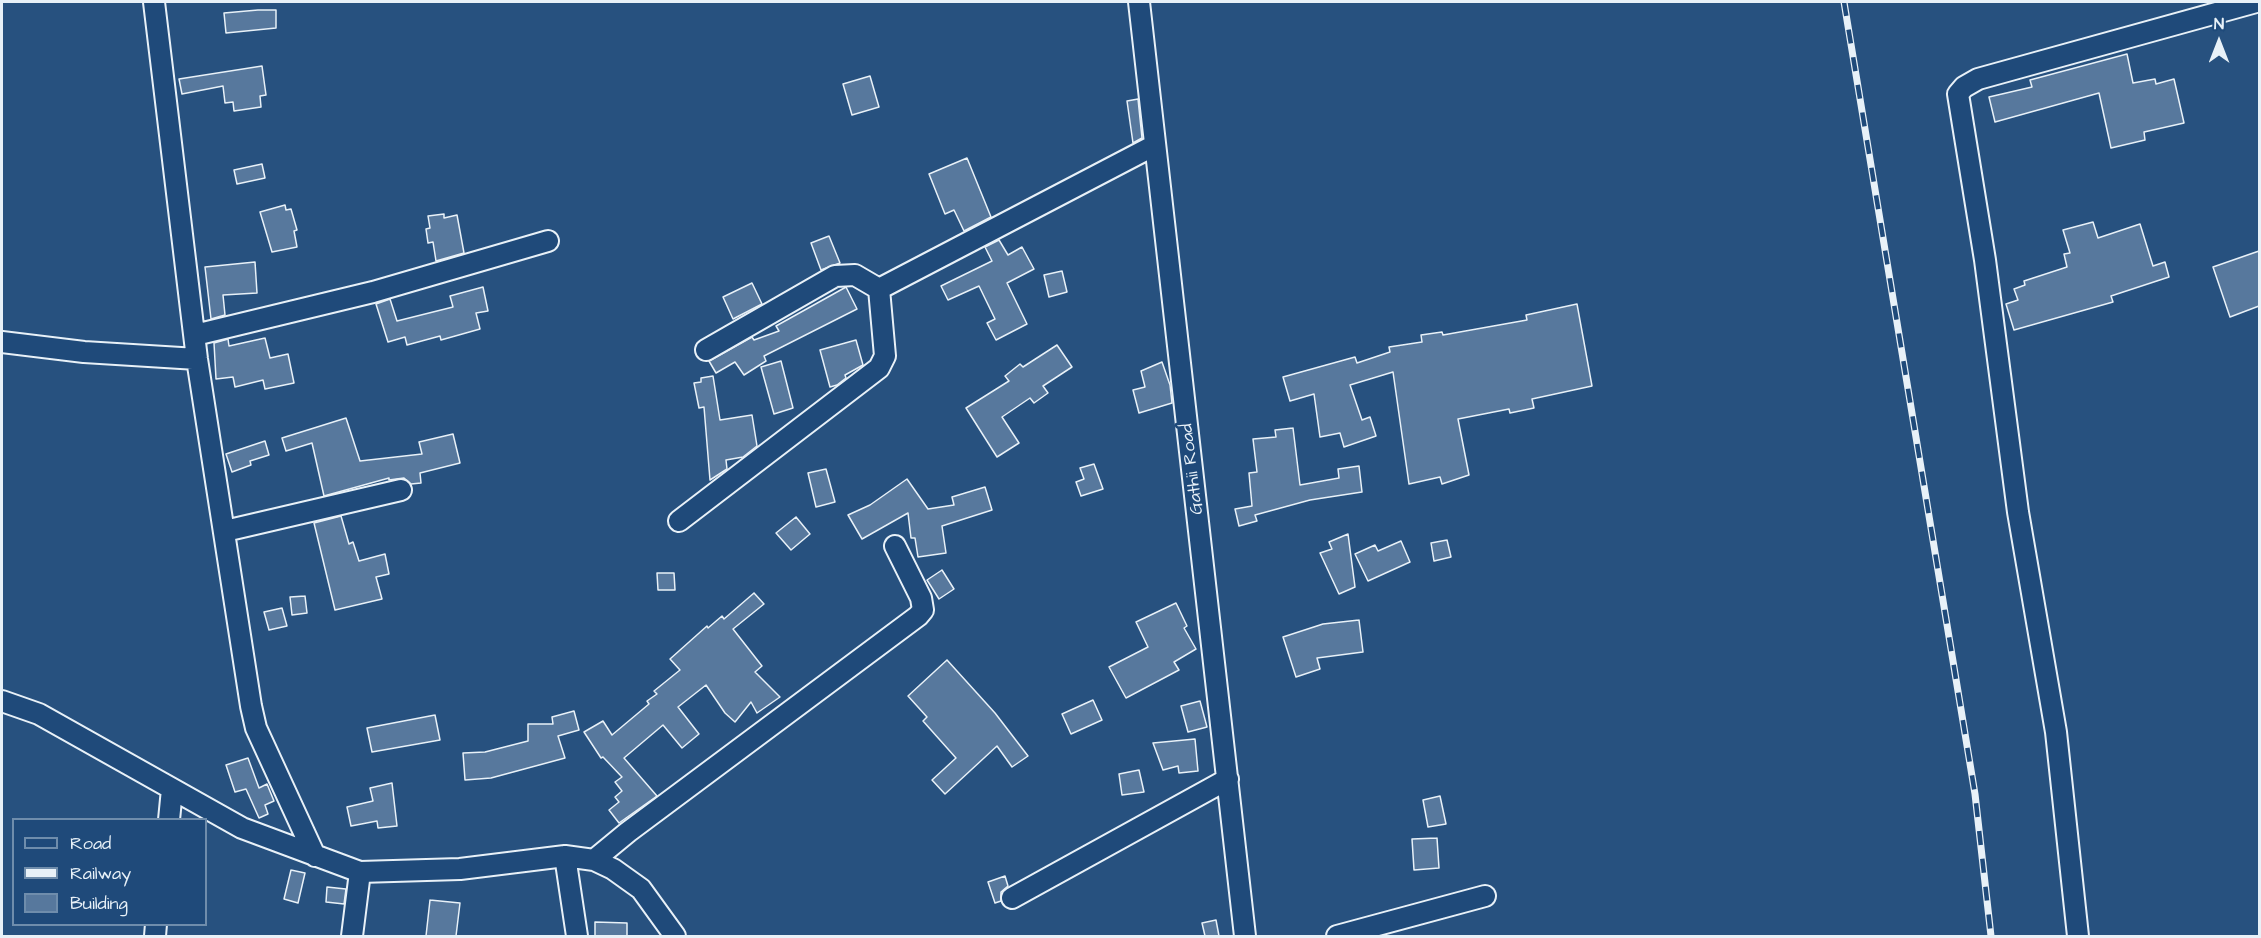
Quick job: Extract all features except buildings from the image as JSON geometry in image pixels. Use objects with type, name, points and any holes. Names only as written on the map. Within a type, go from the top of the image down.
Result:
[{"type":"street","points":[[154,2],[197,359],[256,729],[315,856]]},
{"type":"street","name":"Gathii Road","points":[[1139,2],[1245,936]]},
{"type":"street","points":[[2078,936],[2056,732],[2018,512],[1985,260],[1958,94],[1964,87],[1978,80],[2256,2]]},
{"type":"street","points":[[879,289],[1155,145]]},
{"type":"street","points":[[195,335],[373,292],[548,241]]},
{"type":"street","points":[[706,350],[835,276],[855,275],[879,289]]},
{"type":"street","points":[[679,520],[879,368],[885,356],[879,289]]},
{"type":"street","points":[[2,342],[84,352],[197,359]]},
{"type":"street","points":[[225,531],[401,490]]},
{"type":"street","points":[[594,860],[628,832],[918,616],[923,610],[921,598],[895,546]]},
{"type":"street","points":[[2,700],[39,714],[242,828],[360,872],[460,869],[565,856],[594,860],[614,869],[641,889],[675,936]]},
{"type":"street","points":[[1012,898],[1228,779]]},
{"type":"street","points":[[169,818],[172,789]]},
{"type":"street","points":[[565,856],[577,936]]},
{"type":"street","points":[[352,936],[360,872]]},
{"type":"street","points":[[1337,936],[1485,896]]},
{"type":"railway","points":[[1844,2],[1975,794],[1991,936]]}]
